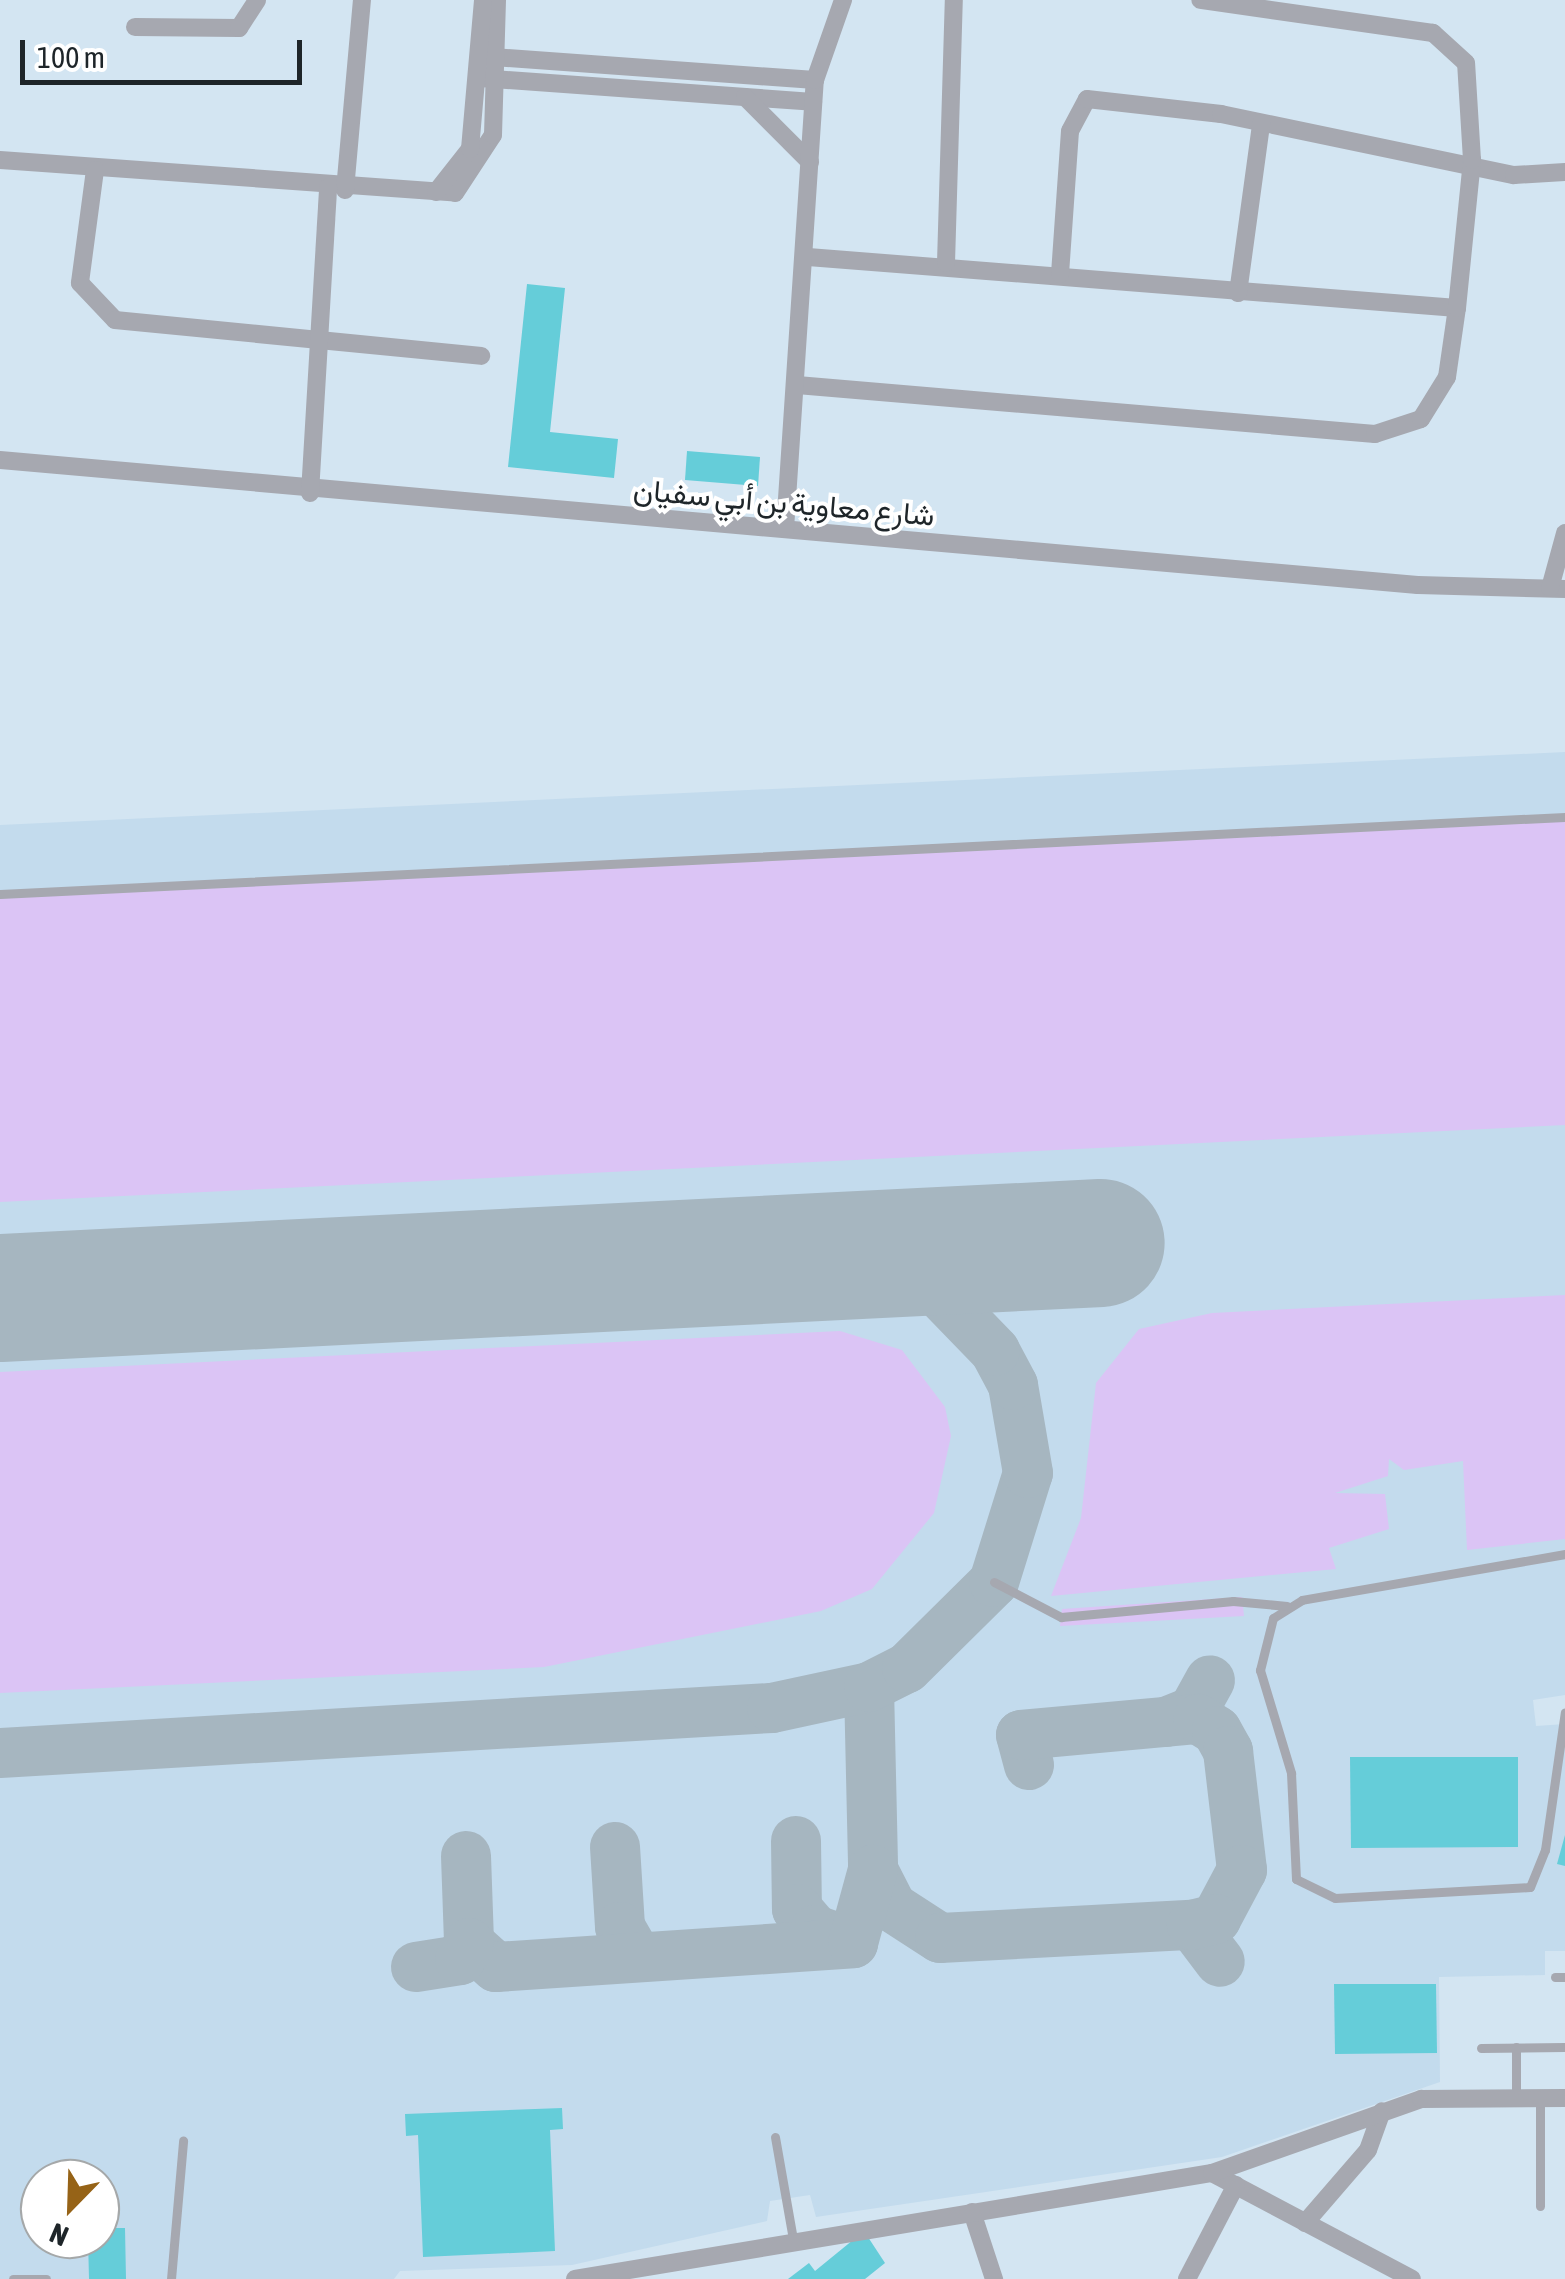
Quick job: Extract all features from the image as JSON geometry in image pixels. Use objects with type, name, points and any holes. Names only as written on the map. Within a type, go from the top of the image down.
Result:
[{"type":"street","points":[[135,27],[238,28],[257,0]]},
{"type":"street","points":[[310,493],[318,340],[362,0]]},
{"type":"street","points":[[0,160],[337,189],[436,192],[470,149],[489,78],[483,0]]},
{"type":"street","points":[[489,56],[497,0]]},
{"type":"street","points":[[786,529],[808,256],[815,80],[843,0]]},
{"type":"street","points":[[946,262],[954,0]]},
{"type":"street","points":[[797,385],[1389,434],[1434,402],[1456,308],[1472,160],[1470,75],[1433,33],[1200,0]]},
{"type":"street","points":[[489,56],[815,80]]},
{"type":"street","points":[[489,78],[813,102]]},
{"type":"street","points":[[745,97],[810,162]]},
{"type":"street","points":[[1060,274],[1070,130],[1087,99],[1472,160],[1514,175],[1565,172]]},
{"type":"street","points":[[1238,293],[1262,124]]},
{"type":"street","points":[[94,170],[80,283],[99,311],[318,340],[481,356]]},
{"type":"street","points":[[808,256],[946,262],[1238,293],[1456,308]]},
{"type":"street","name":"شارع معاوية بن أبي سفيان","points":[[0,460],[310,493],[786,529],[1418,585],[1557,588]]},
{"type":"street","points":[[1557,588],[1565,534]]},
{"type":"street","points":[[575,2279],[793,2239],[1212,2172],[1382,2111],[1442,2096],[1565,2098]]},
{"type":"street","points":[[1305,2223],[1368,2150],[1382,2111]]},
{"type":"street","points":[[1212,2172],[1412,2279]]},
{"type":"street","points":[[1187,2279],[1236,2184]]},
{"type":"street","points":[[972,2212],[994,2279]]},
{"type":"lane","points":[[0,894],[1565,817]]},
{"type":"lane","points":[[994,1582],[1060,1617],[1233,1600],[1286,1606],[1565,1554]]},
{"type":"lane","points":[[1286,1606],[1263,1634],[1260,1670],[1291,1773],[1296,1879],[1318,1897],[1530,1886],[1545,1850],[1565,1712]]},
{"type":"lane","points":[[1482,2048],[1565,2047]]},
{"type":"lane","points":[[1516,2048],[1516,2096]]},
{"type":"lane","points":[[1540,2097],[1540,2206]]},
{"type":"lane","points":[[774,2137],[793,2239]]},
{"type":"lane","points":[[171,2279],[182,2141]]},
{"type":"lane","points":[[14,2279],[46,2279]]},
{"type":"shaded area","points":[[1565,752],[1565,1695],[1533,1700],[1536,1726],[1565,1724],[1565,1951],[1545,1951],[1545,1975],[1439,1977],[1440,2082],[1222,2157],[816,2217],[810,2195],[770,2201],[767,2221],[572,2265],[400,2271],[394,2279],[0,2279],[0,825]]},
{"type":"shaded area","points":[[1565,820],[1565,1125],[0,1202],[0,898]]},
{"type":"shaded area","points":[[1565,1295],[1565,1539],[1467,1550],[1463,1461],[1404,1470],[1389,1459],[1388,1476],[1335,1493],[1385,1494],[1389,1529],[1329,1548],[1336,1569],[1051,1596],[1081,1518],[1096,1383],[1139,1329],[1212,1313]]},
{"type":"shaded area","points":[[840,1331],[902,1350],[945,1407],[951,1436],[934,1513],[872,1589],[821,1611],[544,1667],[0,1693],[0,1372]]},
{"type":"shaded area","points":[[1242,1597],[1244,1616],[1060,1626],[1062,1609]]},
{"type":"building","points":[[527,284],[565,288],[550,432],[618,439],[614,478],[508,467]]},
{"type":"building","points":[[687,451],[760,457],[758,486],[685,480]]},
{"type":"building","points":[[1350,1757],[1518,1757],[1518,1847],[1351,1848]]},
{"type":"building","points":[[1565,1835],[1565,1866],[1557,1864]]},
{"type":"building","points":[[1334,1984],[1436,1984],[1437,2053],[1335,2054]]},
{"type":"building","points":[[562,2108],[563,2129],[550,2130],[555,2251],[423,2257],[418,2135],[406,2136],[405,2114]]},
{"type":"building","points":[[120,2228],[125,2228],[126,2279],[89,2279],[88,2259],[120,2259]]},
{"type":"building","points":[[864,2231],[885,2263],[865,2279],[788,2279],[809,2263],[815,2271]]},
{"type":"taxiway","points":[[0,1753],[772,1708],[869,1687],[907,1668],[994,1582],[1028,1473],[1013,1385],[995,1351],[935,1289],[840,1256]]},
{"type":"taxiway","points":[[1166,1722],[1193,1711],[1210,1680]]},
{"type":"taxiway","points":[[869,1687],[873,1870],[892,1907],[940,1938],[1192,1925],[1220,1962]]},
{"type":"taxiway","points":[[1029,1765],[1021,1735],[1198,1719],[1217,1731],[1228,1751],[1242,1870],[1216,1919],[1192,1925]]},
{"type":"taxiway","points":[[796,1841],[797,1909],[815,1930],[853,1943]]},
{"type":"taxiway","points":[[615,1847],[620,1927],[637,1957]]},
{"type":"taxiway","points":[[466,1856],[469,1943],[496,1967],[853,1943],[873,1870]]},
{"type":"taxiway","points":[[416,1967],[460,1960],[469,1943]]},
{"type":"runway","points":[[0,1298],[1101,1243]]}]
